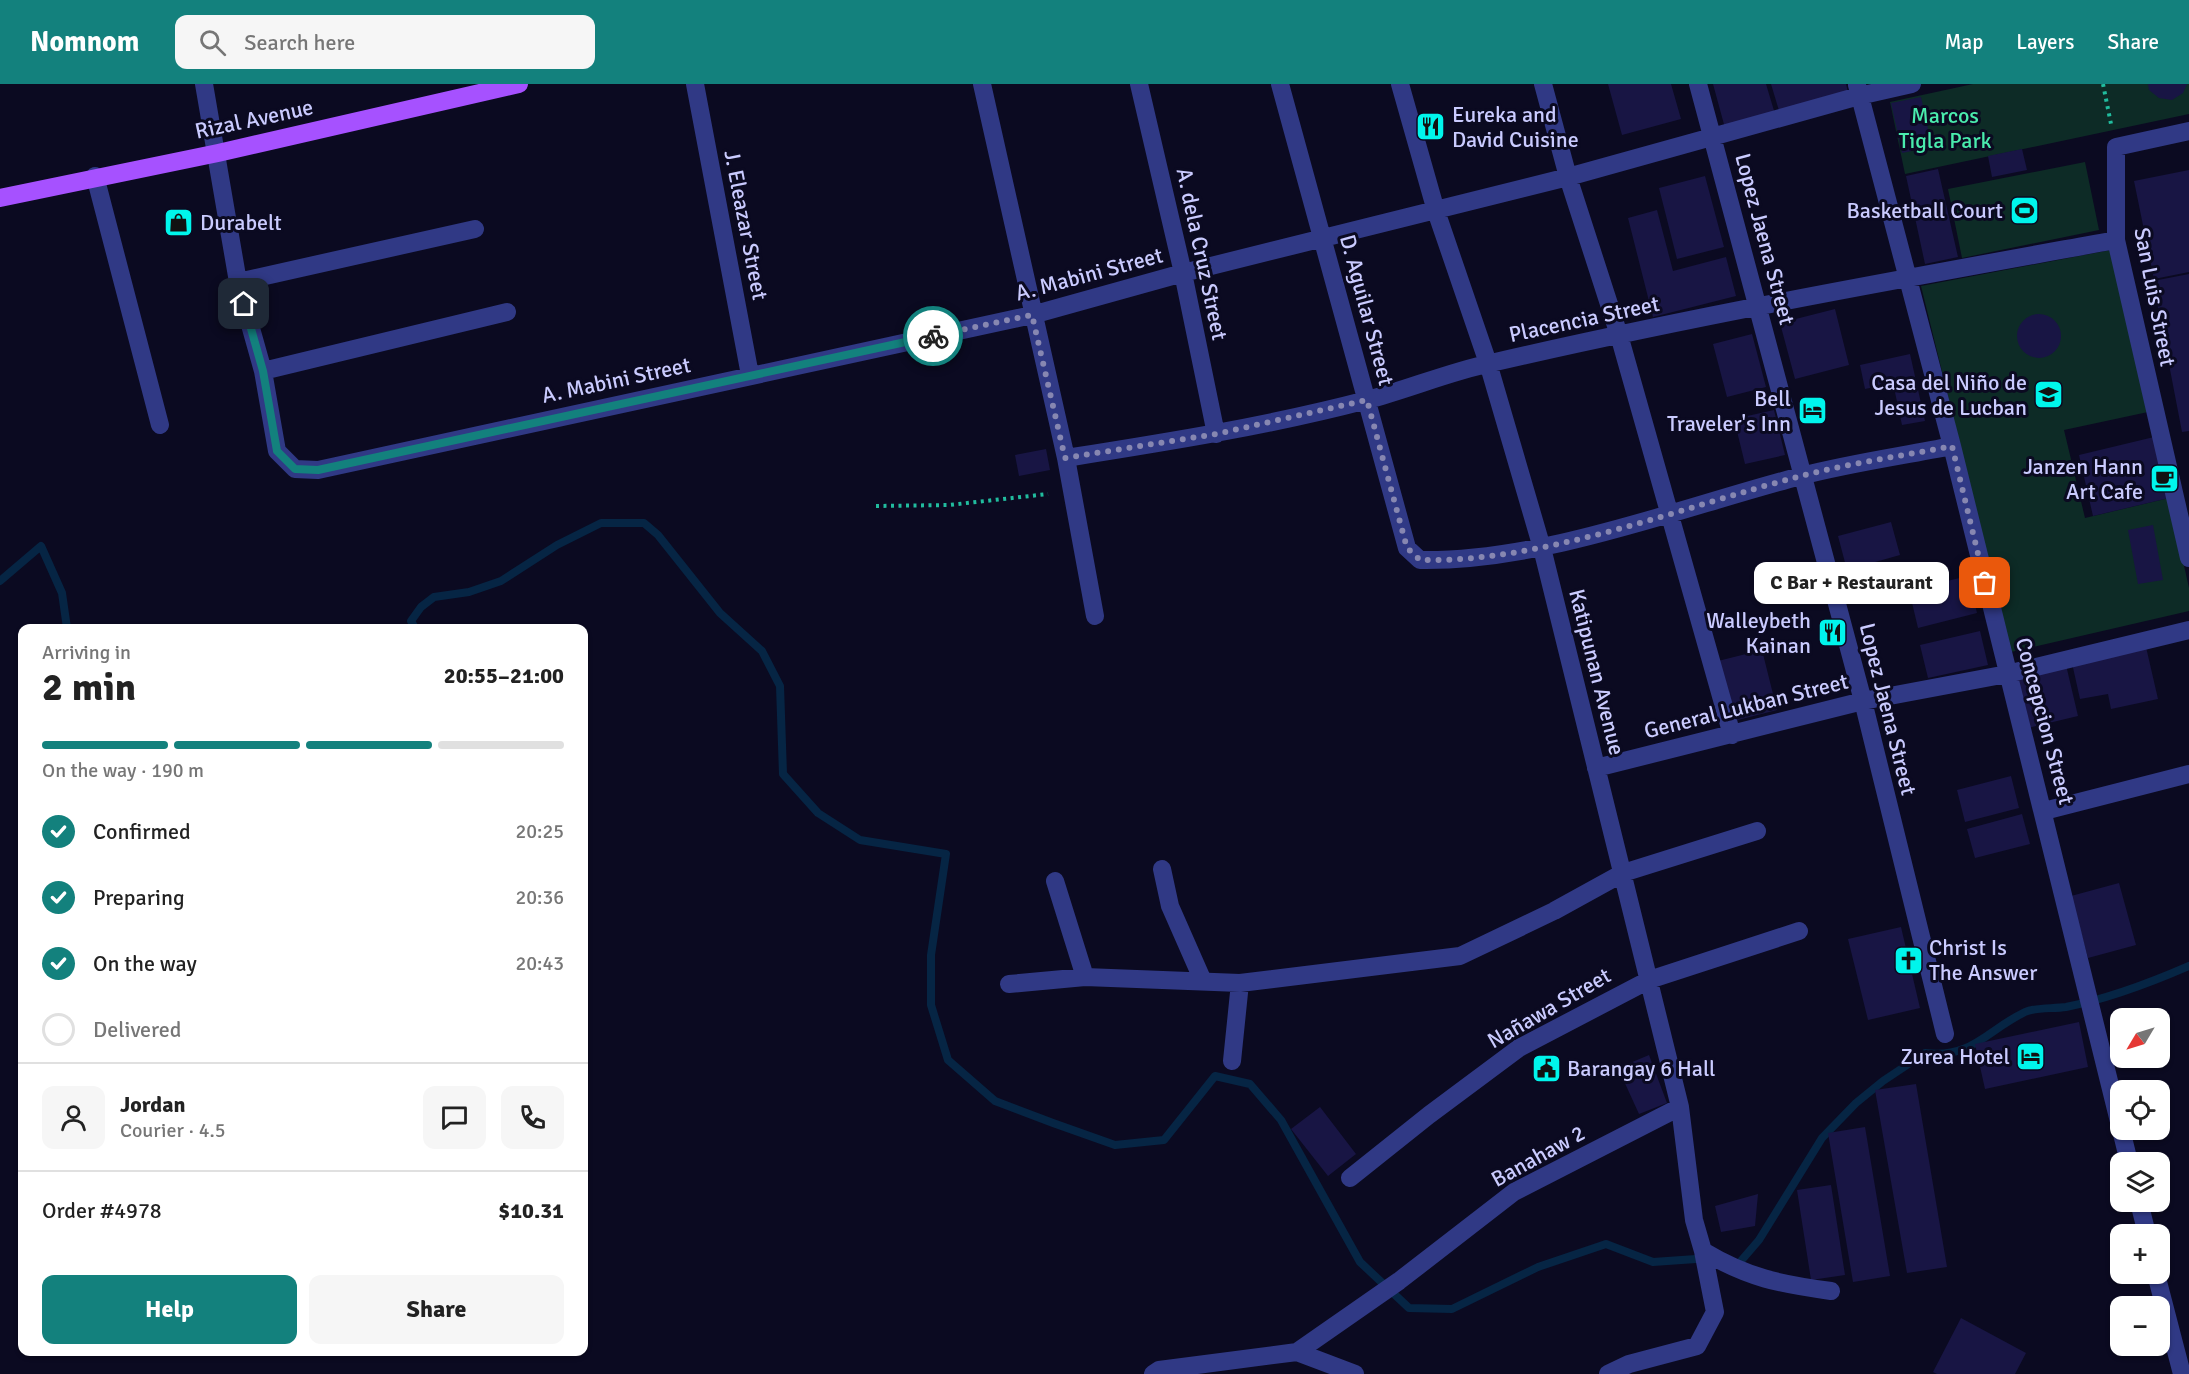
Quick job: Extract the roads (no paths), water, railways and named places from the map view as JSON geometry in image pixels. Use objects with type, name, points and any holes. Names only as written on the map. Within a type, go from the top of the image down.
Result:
[{"type":"main road","name":"Rizal Avenue","points":[[0,198],[95,176],[218,153],[519,84]]},
{"type":"street","points":[[204,84],[218,153],[238,282],[263,371],[507,312]]},
{"type":"street","name":"J. Eleazar Street","points":[[695,84],[750,375]]},
{"type":"street","points":[[982,84],[1065,458],[1095,615]]},
{"type":"street","name":"A. dela Cruz Street","points":[[1139,84],[1183,273],[1216,434]]},
{"type":"street","name":"D. Aguilar Street","points":[[1280,84],[1407,548],[1420,560],[1442,561],[1542,548]]},
{"type":"street","name":"Katipunan Avenue","points":[[1400,84],[1436,211],[1488,363],[1542,548],[1680,1107],[1694,1220],[1703,1251],[1715,1312],[1697,1346],[1629,1364],[1608,1374]]},
{"type":"street","points":[[1543,84],[1568,177],[1619,335],[1732,735]]},
{"type":"street","name":"Lopez Jaena Street","points":[[1698,84],[1863,701],[1945,1034]]},
{"type":"street","name":"A. Mabini Street","points":[[263,371],[277,451],[295,469],[318,470],[1032,315],[1183,273],[1323,240],[1568,177],[1713,137],[1858,90],[1912,84]]},
{"type":"street","name":"Concepcion Street","points":[[1858,90],[1952,446],[2126,1152]]},
{"type":"street","name":"San Luis Street","points":[[2189,131],[2116,147],[2116,240],[2189,558]]},
{"type":"street","points":[[95,176],[160,425]]},
{"type":"street","points":[[238,282],[475,229]]},
{"type":"street","name":"Placencia Street","points":[[1065,458],[1216,434],[1367,400],[1488,363],[1619,335],[1906,278],[2116,240]]},
{"type":"street","points":[[1542,548],[1803,476],[1952,446]]},
{"type":"street","name":"General Lukban Street","points":[[1596,768],[1863,701],[2007,674],[2189,630]]},
{"type":"street","points":[[2044,811],[2189,774]]},
{"type":"street","points":[[1009,984],[1085,977],[1240,983],[1460,956],[1554,911],[1623,873],[1757,831]]},
{"type":"street","points":[[1162,869],[1170,906],[1203,981]]},
{"type":"street","points":[[1055,881],[1085,977]]},
{"type":"street","name":"Nañawa Street","points":[[1350,1178],[1519,1048],[1648,980],[1799,931]]},
{"type":"street","points":[[1232,1061],[1240,983]]},
{"type":"street","name":"Banahaw 2","points":[[1297,1352],[1399,1281],[1514,1192],[1680,1107]]},
{"type":"street","points":[[1703,1251],[1730,1267],[1776,1284],[1831,1291]]},
{"type":"street","points":[[2159,1284],[2183,1362]]},
{"type":"street","points":[[1153,1374],[1159,1370],[1297,1352],[1355,1374]]},
{"type":"waterway","points":[[413,624],[411,621],[421,607],[434,597],[469,592],[501,581],[557,545],[601,523],[644,523],[658,535],[720,613],[762,651],[780,686],[783,774],[818,813],[860,840],[946,854],[931,955],[931,1005],[948,1060],[995,1101],[1115,1145],[1164,1140],[1215,1076],[1250,1084],[1281,1120],[1360,1262],[1409,1308],[1452,1309],[1538,1267],[1606,1244],[1653,1262],[1696,1259]]},
{"type":"waterway","points":[[0,581],[41,546],[62,593],[66,624]]},
{"type":"waterway","points":[[1734,1269],[1759,1240],[1822,1138],[1856,1103],[1883,1081],[1925,1053],[1955,1052],[1978,1042],[2029,1010],[2066,1007],[2097,1000],[2189,966]]},
{"type":"place","name":"Eureka and David Cuisine","points":[[1431,127]]},
{"type":"place","name":"Basketball Court","points":[[2024,210]]},
{"type":"place","name":"Durabelt","points":[[179,222]]},
{"type":"place","name":"Casa del Niño de Jesus de Lucban","points":[[2048,395]]},
{"type":"place","name":"Bell Traveler's Inn","points":[[1812,411]]},
{"type":"place","name":"Janzen Hann Art Cafe","points":[[2164,479]]},
{"type":"place","name":"C Bar + Restaurant","points":[[1985,583]]},
{"type":"place","name":"Walleybeth Kainan","points":[[1832,633]]},
{"type":"place","name":"Christ Is The Answer","points":[[1908,960]]},
{"type":"place","name":"Zurea Hotel","points":[[2031,1056]]},
{"type":"place","name":"Barangay 6 Hall","points":[[1546,1068]]},
{"type":"park label","name":"Marcos Tigla Park","points":[[1945,128]]}]
